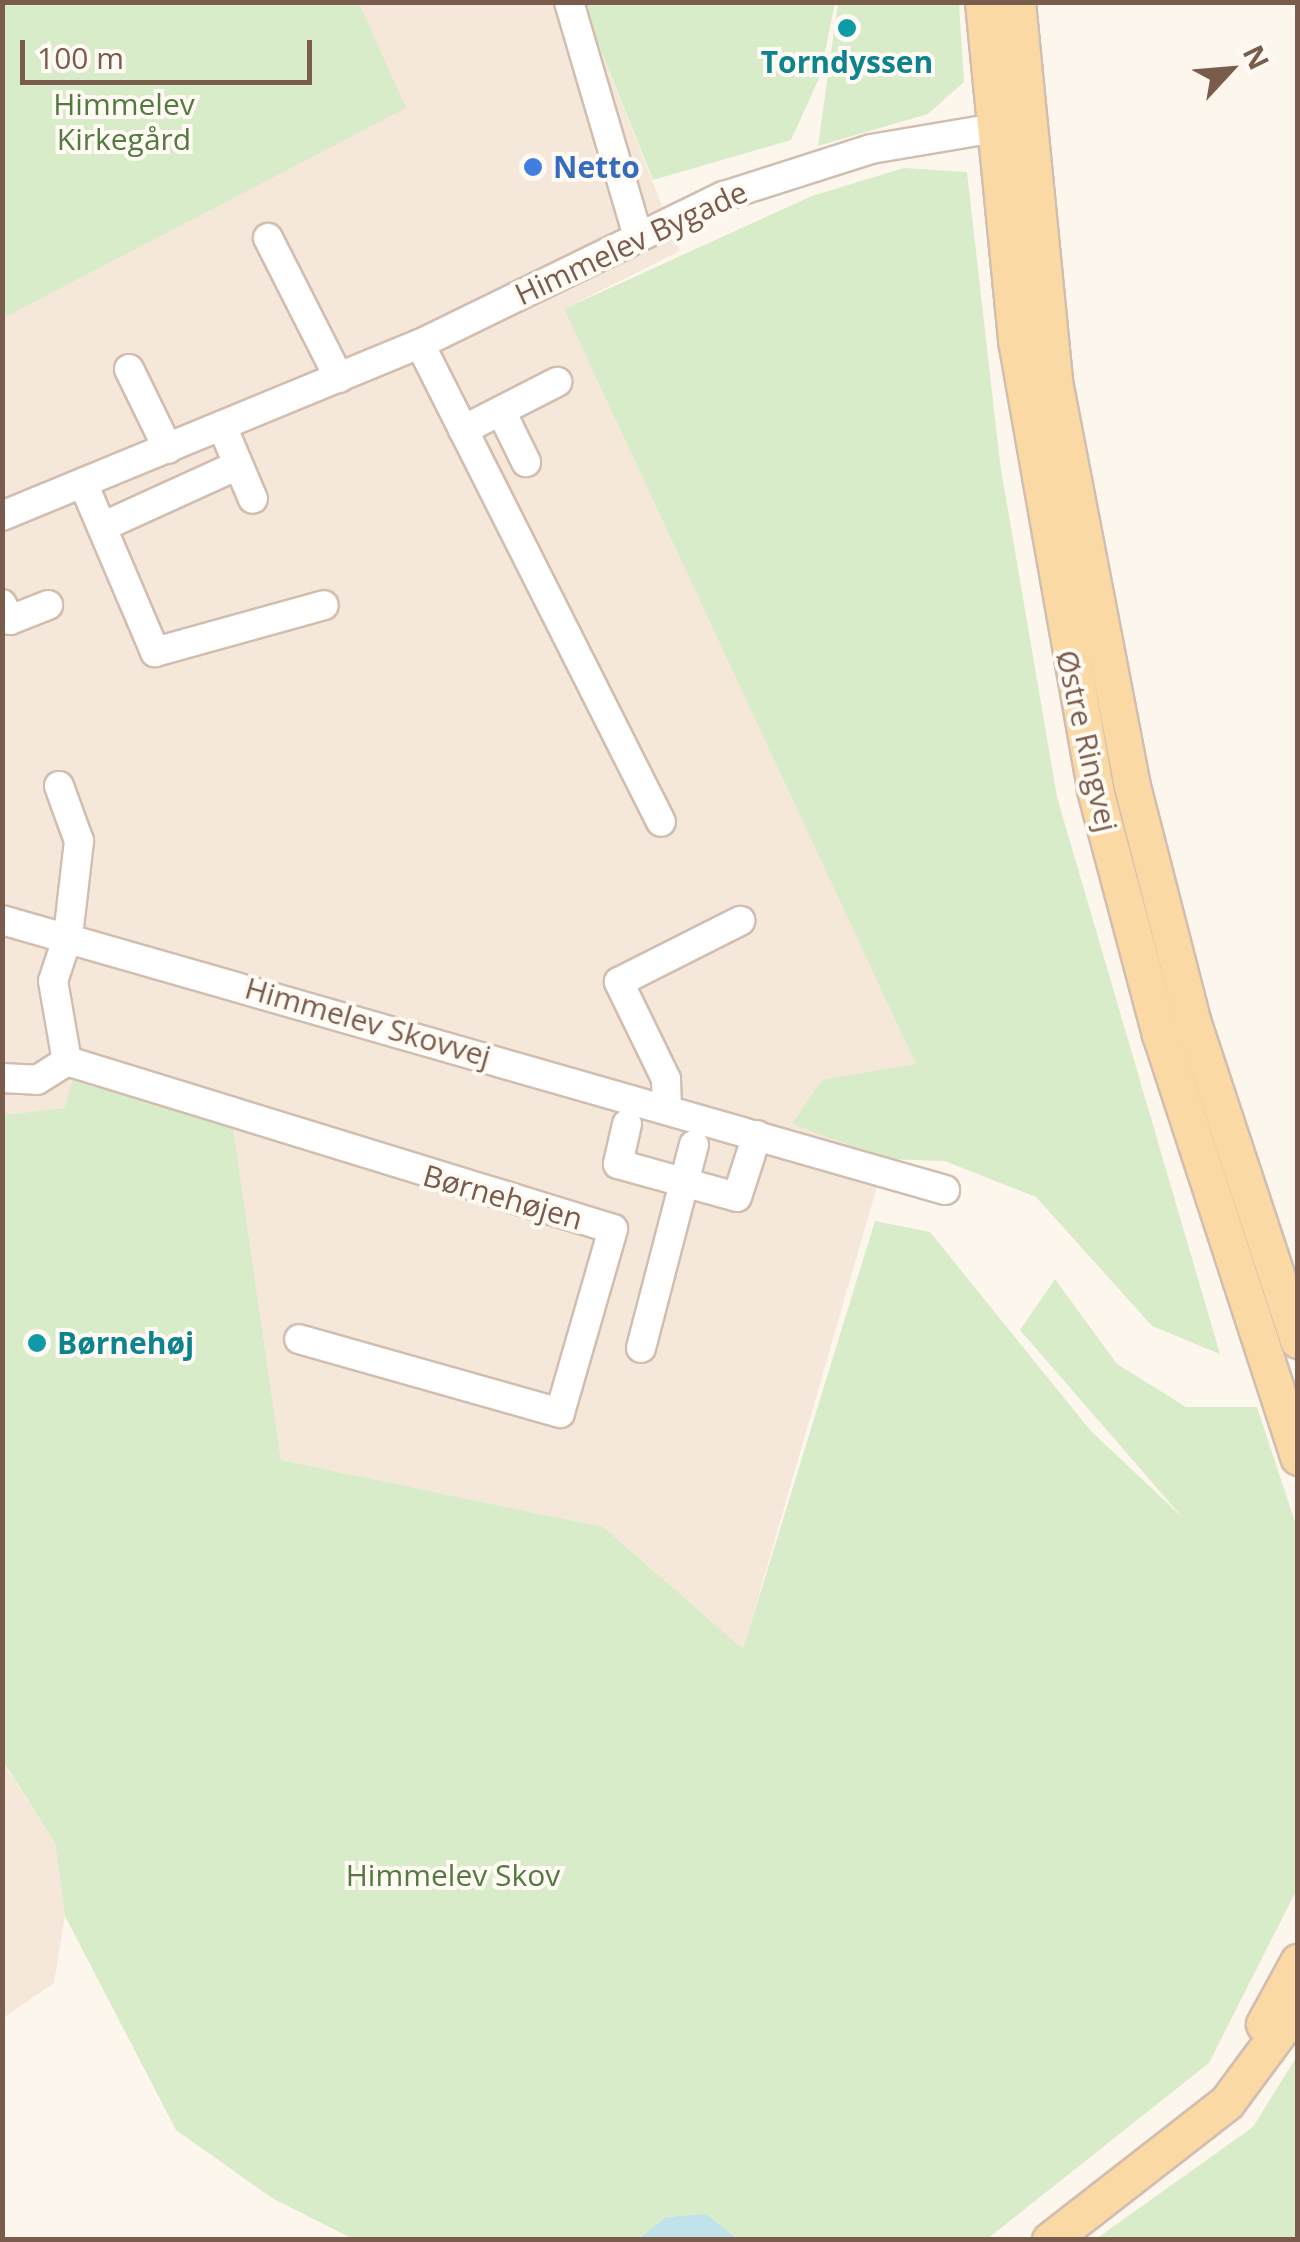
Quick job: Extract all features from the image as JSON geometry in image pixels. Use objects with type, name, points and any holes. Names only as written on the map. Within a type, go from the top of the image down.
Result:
[{"type":"main road","name":"Østre Ringvej","points":[[983,2],[1131,782],[1193,1023],[1288,1284],[1298,1340]]},
{"type":"main road","name":"Østre Ringvej","points":[[1017,2],[1008,126],[1054,596],[1091,770],[1160,1034],[1298,1456]]},
{"type":"main road","points":[[1160,2160],[1258,2032],[1298,1962]]},
{"type":"main road","points":[[1050,2240],[1160,2160],[1227,2102],[1298,2006]]},
{"type":"street","points":[[569,2],[637,233]]},
{"type":"street","name":"Himmelev Bygade","points":[[2,516],[420,344],[637,233],[830,160],[1008,126]]},
{"type":"street","points":[[268,238],[339,378]]},
{"type":"street","points":[[420,344],[661,822]]},
{"type":"street","points":[[129,369],[168,448]]},
{"type":"street","points":[[463,430],[557,382]]},
{"type":"street","points":[[501,411],[526,462]]},
{"type":"street","points":[[222,426],[253,499]]},
{"type":"street","points":[[102,527],[238,465]]},
{"type":"street","points":[[83,484],[155,652],[324,605]]},
{"type":"street","points":[[2,604],[10,620],[48,605]]},
{"type":"street","points":[[2,1078],[37,1080],[67,1061],[53,982],[68,936],[79,841],[59,786]]},
{"type":"street","name":"Himmelev Skovvej","points":[[2,920],[945,1190]]},
{"type":"street","points":[[667,1109],[666,1079],[620,982],[740,921]]},
{"type":"street","name":"Børnehøjen","points":[[67,1061],[613,1229],[560,1413],[299,1339]]},
{"type":"street","points":[[627,1124],[618,1164],[738,1196],[757,1135]]},
{"type":"street","points":[[640,1348],[694,1145]]},
{"type":"street","points":[[1245,1298],[1288,1284]]},
{"type":"shaded area","points":[[2,3],[582,3],[680,251],[564,309],[917,1065],[822,1080],[793,1124],[885,1159],[743,1650],[603,1527],[281,1460],[233,1127],[72,1081],[66,1108],[3,1115]]},
{"type":"shaded area","points":[[2,1761],[55,1843],[65,1916],[54,1983],[3,2018]]},
{"type":"green space","name":"Himmelev Kirkegård","points":[[3,2],[359,3],[406,108],[3,318]]},
{"type":"green space","points":[[582,3],[835,3],[820,76],[791,140],[653,180]]},
{"type":"green space","points":[[838,3],[959,3],[964,82],[928,114],[818,146]]},
{"type":"green space","points":[[904,168],[967,172],[1000,463],[1057,797],[1220,1354],[1152,1326],[1036,1197],[945,1161],[885,1159],[792,1124],[822,1080],[916,1064],[564,309],[812,196]]},
{"type":"green space","name":"Himmelev Skov","points":[[72,1080],[233,1127],[281,1460],[603,1527],[743,1649],[875,1221],[930,1232],[1090,1430],[1183,1518],[1020,1330],[1055,1279],[1117,1364],[1186,1407],[1257,1407],[1297,1528],[1297,1889],[1209,2063],[987,2239],[738,2239],[706,2214],[666,2217],[638,2239],[353,2239],[272,2198],[176,2130],[65,1916],[55,1843],[3,1761],[3,1115],[65,1108]]},
{"type":"green space","points":[[1297,2056],[1297,2239],[1096,2239],[1253,2127]]},
{"type":"water","points":[[706,2214],[738,2239],[638,2239],[666,2217]]},
{"type":"place","name":"Torndyssen","points":[[847,28]]},
{"type":"place","name":"Netto","points":[[533,167]]},
{"type":"place","name":"Børnehøj","points":[[37,1343]]}]
